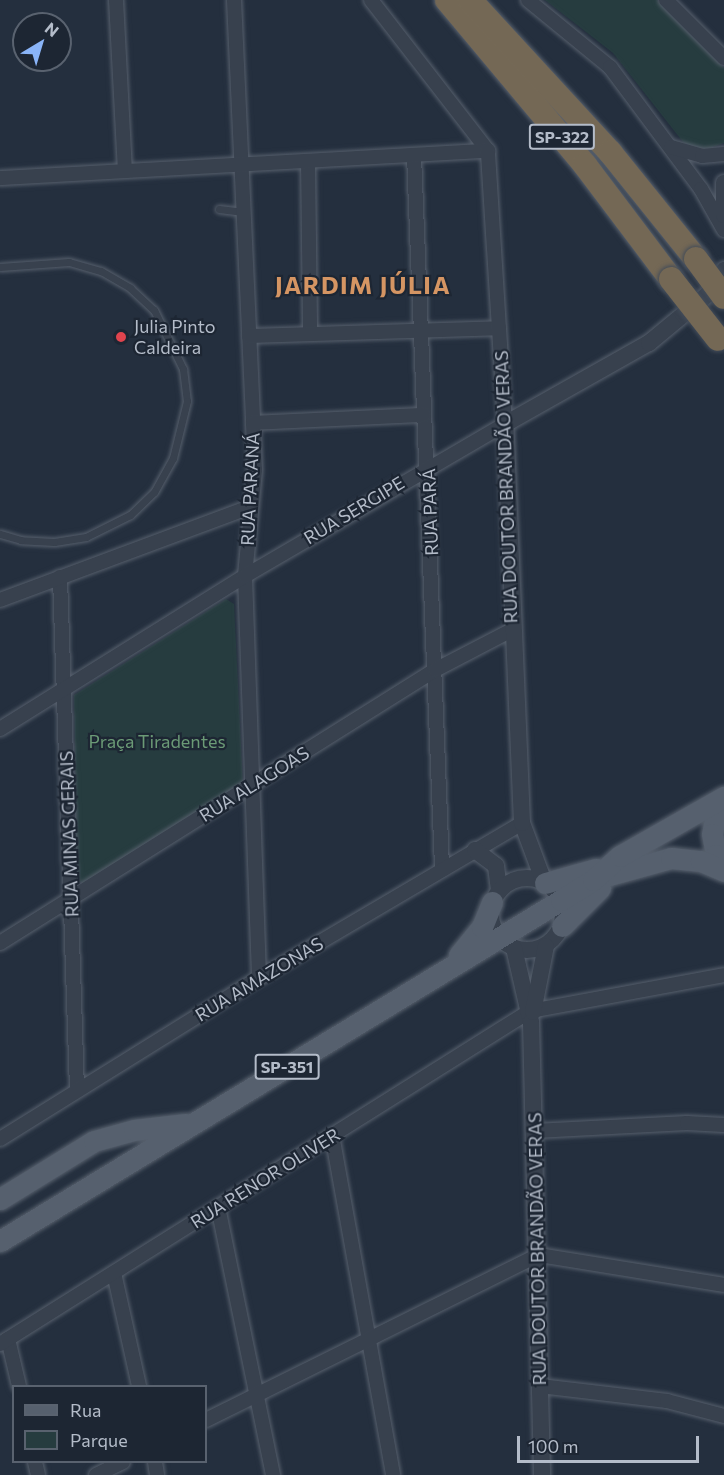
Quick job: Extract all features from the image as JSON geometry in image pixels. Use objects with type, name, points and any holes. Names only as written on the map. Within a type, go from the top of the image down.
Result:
[{"type":"highway","name":"SP-322","points":[[447,0],[585,165],[721,344]]},
{"type":"highway","name":"SP-322","points":[[470,0],[610,152],[696,259],[719,294]]},
{"type":"main road","name":"SP-351","points":[[0,1241],[439,974],[508,944],[561,900],[724,799]]},
{"type":"main road","name":"SP-351","points":[[724,799],[716,812],[712,834],[716,855],[724,868]]},
{"type":"main road","name":"SP-351","points":[[624,862],[671,858],[701,861],[724,868]]},
{"type":"main road","points":[[545,883],[624,862]]},
{"type":"main road","points":[[562,926],[624,862]]},
{"type":"main road","points":[[439,974],[473,939],[496,896]]},
{"type":"main road","points":[[380,1011],[508,944]]},
{"type":"main road","name":"SP-351","points":[[0,1199],[94,1141],[134,1130],[193,1123]]},
{"type":"street","points":[[116,0],[125,171]]},
{"type":"street","name":"RUA PARANÁ","points":[[234,0],[255,470],[245,576],[259,978]]},
{"type":"street","points":[[371,0],[488,151]]},
{"type":"street","points":[[528,0],[609,67],[671,147],[724,230]]},
{"type":"street","points":[[666,0],[724,58]]},
{"type":"street","points":[[671,147],[702,156],[724,154]]},
{"type":"street","points":[[0,178],[488,151]]},
{"type":"street","name":"RUA DOUTOR BRANDÃO VERAS","points":[[488,151],[505,424],[522,823],[545,883]]},
{"type":"street","name":"RUA PARÁ","points":[[414,155],[424,415],[429,465],[442,869]]},
{"type":"street","points":[[308,161],[310,334]]},
{"type":"street","points":[[724,183],[724,215]]},
{"type":"street","name":"RUA SERGIPE","points":[[0,729],[245,576],[429,465],[649,343],[719,294],[724,270]]},
{"type":"street","points":[[249,336],[499,328]]},
{"type":"street","points":[[253,423],[424,415]]},
{"type":"street","points":[[0,600],[250,507]]},
{"type":"street","name":"RUA MINAS GERAIS","points":[[60,577],[77,1090]]},
{"type":"street","name":"RUA ALAGOAS","points":[[0,943],[435,670],[512,630]]},
{"type":"street","name":"RUA AMAZONAS","points":[[0,1138],[259,978],[522,823]]},
{"type":"street","points":[[475,850],[495,866],[496,896],[490,914],[508,944],[532,1014],[724,975]]},
{"type":"street","points":[[496,896],[520,878],[545,883],[561,900],[562,926],[546,946],[535,950],[508,944]]},
{"type":"street","name":"RUA DOUTOR BRANDÃO VERAS","points":[[542,1475],[532,1014],[546,946]]},
{"type":"street","name":"RUA RENOR OLIVER","points":[[4,1342],[332,1135],[532,1014]]},
{"type":"street","points":[[535,1131],[687,1123],[724,1125]]},
{"type":"street","points":[[332,1135],[393,1475]]},
{"type":"street","points":[[218,1207],[273,1475]]},
{"type":"street","points":[[207,1420],[539,1256],[724,1285]]},
{"type":"street","points":[[114,1273],[139,1385]]},
{"type":"street","points":[[4,1342],[19,1385]]},
{"type":"street","points":[[540,1386],[667,1401],[724,1416]]},
{"type":"street","points":[[96,1475],[119,1463]]},
{"type":"lane","points":[[219,209],[244,212]]},
{"type":"lane","points":[[0,267],[69,262],[101,271],[130,288],[154,310],[183,369],[187,401],[173,458],[154,492],[130,515],[86,537],[54,542],[21,540],[0,534]]},
{"type":"green space","points":[[545,0],[657,0],[724,68],[724,143],[701,151],[683,142],[613,53]]},
{"type":"green space","name":"Praça Tiradentes","points":[[226,599],[234,604],[243,786],[83,883],[77,881],[74,695]]},
{"type":"place","name":"Julia Pinto Caldeira","points":[[121,337]]},
{"type":"district","name":"JARDIM JÚLIA","points":[[363,285]]}]
